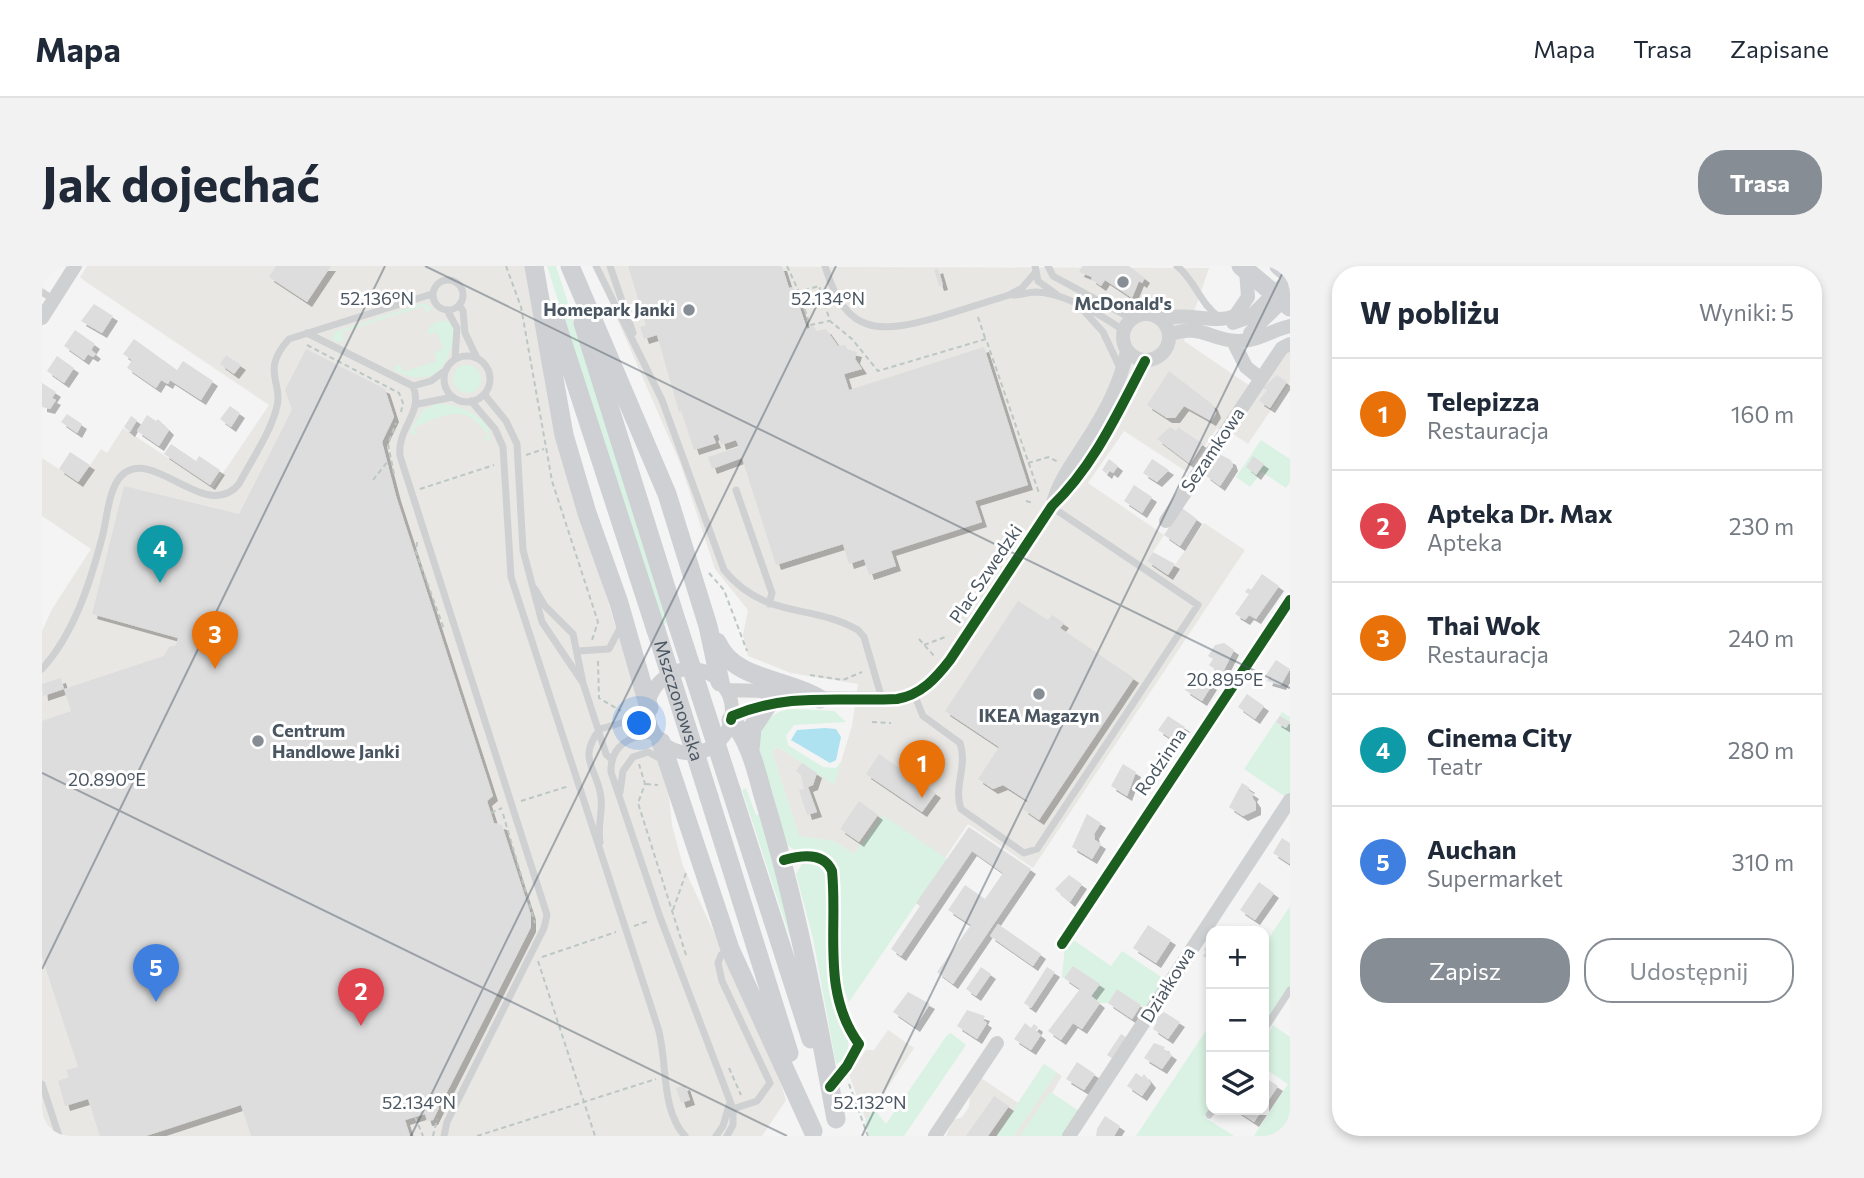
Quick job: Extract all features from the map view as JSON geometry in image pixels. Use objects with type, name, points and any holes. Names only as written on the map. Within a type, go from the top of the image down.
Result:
[{"type":"main road","points":[[536,266],[564,435],[587,513],[619,603],[649,712]]},
{"type":"main road","name":"Mszczonowska","points":[[536,266],[656,630],[813,1133]]},
{"type":"main road","points":[[567,266],[667,494],[708,626],[723,686]]},
{"type":"main road","name":"Mszczonowska","points":[[567,266],[677,623],[839,1127]]},
{"type":"main road","points":[[1279,266],[1290,275]]},
{"type":"main road","points":[[1243,268],[1286,296]]},
{"type":"main road","points":[[708,626],[725,659],[734,666],[792,685],[820,699]]},
{"type":"main road","points":[[750,751],[752,728],[769,703]]},
{"type":"main road","points":[[732,718],[750,751],[784,860],[800,926],[839,1127]]},
{"type":"main road","points":[[659,739],[666,776],[730,949],[813,1133]]},
{"type":"street","points":[[42,318],[48,296],[75,266]]},
{"type":"street","points":[[1222,319],[1236,316],[1245,306],[1248,289],[1243,268]]},
{"type":"street","points":[[1162,320],[1169,335],[1165,351],[1160,356],[1145,361],[1127,351],[1128,325],[1148,314],[1162,320],[1185,315],[1222,319],[1233,323],[1250,317],[1286,296]]},
{"type":"street","points":[[1233,341],[1259,328],[1286,296]]},
{"type":"street","points":[[1169,335],[1185,330],[1199,330],[1233,341],[1250,340],[1269,331],[1290,326]]},
{"type":"street","points":[[1233,341],[1246,367],[1261,379]]},
{"type":"street","name":"Sezamkowa","points":[[1166,522],[1282,348],[1290,344]]},
{"type":"street","name":"Plac Szwedzki","points":[[1052,506],[1061,480],[1104,414],[1122,374],[1127,351]]},
{"type":"street","name":"Plac Szwedzki","points":[[914,694],[931,681],[950,660],[1052,506],[1069,488],[1115,420],[1145,361]]},
{"type":"street","name":"Rodzinna","points":[[1062,944],[1290,600]]},
{"type":"street","points":[[790,698],[769,703],[732,718],[719,741],[703,751],[684,753],[659,739],[649,712],[659,684],[676,672],[696,670],[723,686],[767,691],[790,698],[882,700],[914,694]]},
{"type":"street","points":[[723,686],[732,718]]},
{"type":"street","name":"Działkowa","points":[[1069,1136],[1290,800]]},
{"type":"street","points":[[784,860],[799,856],[818,858],[825,860],[832,871],[834,982],[847,1025],[859,1044],[844,1070],[830,1087]]},
{"type":"street","points":[[935,1136],[997,1043]]},
{"type":"lane","points":[[596,266],[671,422],[719,563],[740,586],[769,604],[858,630],[864,637],[882,700]]},
{"type":"lane","points":[[610,266],[637,347]]},
{"type":"lane","points":[[825,266],[840,303],[866,323],[877,327],[897,329],[1009,295],[1022,288],[1035,270],[1043,286],[1065,300]]},
{"type":"lane","points":[[1048,266],[1054,276],[1128,325]]},
{"type":"lane","points":[[1177,266],[1191,279],[1208,308],[1222,319]]},
{"type":"lane","points":[[42,669],[65,638],[78,607],[119,479],[139,468],[206,494],[223,495],[236,488],[276,412],[273,376],[276,360],[280,349],[295,336],[432,294],[439,282],[451,280],[462,289],[459,305],[463,311],[465,333],[477,358],[486,366],[490,378],[484,394],[471,401]]},
{"type":"lane","points":[[1009,295],[1040,292],[1128,325]]},
{"type":"lane","points":[[432,294],[438,307],[447,310],[459,305]]},
{"type":"lane","points":[[1078,306],[1103,332],[1122,374]]},
{"type":"lane","points":[[307,332],[413,386],[431,381],[455,359],[457,328],[447,310]]},
{"type":"lane","points":[[455,359],[466,356],[477,358]]},
{"type":"lane","points":[[447,369],[444,381],[453,397]]},
{"type":"lane","points":[[413,386],[418,404],[399,447],[411,492],[547,915],[544,929],[447,1122],[444,1136]]},
{"type":"lane","points":[[484,394],[506,421],[517,444],[522,540],[530,579],[547,632],[583,683]]},
{"type":"lane","points":[[418,404],[453,397],[471,401],[495,429],[503,447],[511,577],[660,1036],[665,1077],[674,1114],[685,1136]]},
{"type":"lane","points":[[736,490],[772,593],[769,604]]},
{"type":"lane","points":[[914,694],[923,716],[960,743],[964,765],[958,800],[961,809],[1024,853],[1037,849],[1198,605],[1052,506]]},
{"type":"lane","points":[[530,579],[545,606],[573,634],[579,651],[583,683],[606,754],[612,760]]},
{"type":"lane","points":[[579,651],[603,652],[613,645],[620,631],[619,603]]},
{"type":"lane","points":[[604,865],[598,831],[602,799],[588,755],[591,743],[600,729],[649,712]]},
{"type":"lane","points":[[659,739],[644,734],[626,741],[612,760],[611,772],[660,916],[732,1106],[733,1125],[727,1136]]},
{"type":"lane","points":[[620,793],[623,771],[636,755],[645,752],[654,754],[666,776]]},
{"type":"lane","points":[[730,949],[719,958],[722,981],[770,1083],[757,1101],[732,1106]]},
{"type":"lane","points":[[1269,1022],[1290,990]]},
{"type":"lane","points":[[42,1084],[59,1136]]},
{"type":"lane","points":[[716,1136],[732,1106]]},
{"type":"path","points":[[506,266],[521,307],[545,448],[556,494],[598,622],[592,640],[594,648]]},
{"type":"path","points":[[788,266],[810,325],[831,320]]},
{"type":"path","points":[[799,292],[819,286],[831,320],[852,339],[878,371],[986,339]]},
{"type":"path","points":[[975,306],[1039,493]]},
{"type":"path","points":[[295,336],[304,344],[399,393],[402,408],[387,444],[389,460],[403,497],[500,463]]},
{"type":"path","points":[[373,480],[399,447]]},
{"type":"path","points":[[525,455],[545,448]]},
{"type":"path","points":[[1027,463],[1049,457],[1061,464]]},
{"type":"path","points":[[1026,501],[1033,503]]},
{"type":"path","points":[[418,541],[416,552],[439,622],[446,632]]},
{"type":"path","points":[[705,569],[724,590],[750,655]]},
{"type":"path","points":[[924,645],[953,635]]},
{"type":"path","points":[[919,639],[936,658]]},
{"type":"path","points":[[597,660],[599,698],[623,713]]},
{"type":"path","points":[[805,674],[842,680],[866,670]]},
{"type":"path","points":[[872,722],[891,723]]},
{"type":"path","points":[[638,761],[645,784],[638,803],[687,960]]},
{"type":"path","points":[[645,784],[666,776]]},
{"type":"path","points":[[518,802],[576,784]]},
{"type":"path","points":[[491,813],[508,805]]},
{"type":"path","points":[[502,808],[534,927]]},
{"type":"path","points":[[672,912],[687,871]]},
{"type":"path","points":[[595,1136],[537,959],[650,920]]},
{"type":"path","points":[[724,1057],[740,1095],[746,1097]]},
{"type":"path","points":[[844,1070],[868,1136]]},
{"type":"path","points":[[477,1136],[665,1077]]},
{"type":"path","points":[[433,1136],[442,1109]]},
{"type":"path","points":[[415,1117],[424,1136]]},
{"type":"shaded area","points":[[87,266],[526,266],[597,567],[669,796],[672,825],[683,866],[772,1056],[786,1100],[762,1136],[42,1136],[42,631],[52,609],[91,549],[42,516],[42,458],[79,482],[101,449],[107,453],[123,428],[213,488],[269,405],[86,282],[80,277]]},
{"type":"shaded area","points":[[594,266],[1209,268],[1184,341],[1250,386],[1221,431],[1217,428],[1187,472],[1124,431],[1088,483],[1164,535],[1147,561],[1168,575],[1204,523],[1245,550],[1033,868],[968,824],[945,858],[883,816],[854,854],[834,841],[799,837],[772,751],[778,747],[834,784],[852,726],[858,684],[791,673],[748,656],[743,635],[748,610],[715,569],[680,463]]},
{"type":"shaded area","points":[[1290,349],[1290,382],[1248,444],[1232,433]]},
{"type":"shaded area","points":[[888,1030],[914,1048],[866,1120],[849,1075],[866,1050],[874,1050]]},
{"type":"shaded area","points":[[1044,1064],[1062,1076],[1052,1093],[1079,1111],[1062,1136],[946,1136],[953,1120],[962,1117],[969,1107],[970,1095],[981,1078],[1018,1103]]},
{"type":"green space","points":[[547,266],[556,266],[567,300],[667,623],[662,625]]},
{"type":"green space","points":[[424,303],[432,308],[427,314],[424,306],[342,332],[344,341],[336,342],[332,338],[335,332]]},
{"type":"green space","points":[[440,321],[448,321],[454,326],[450,352],[439,370],[421,377],[395,371],[394,367],[400,364],[403,372],[437,361],[434,352],[443,349],[437,332],[428,335],[428,330]]},
{"type":"green space","points":[[467,365],[477,369],[481,379],[477,389],[467,393],[457,389],[453,379],[457,369]]},
{"type":"green space","points":[[437,404],[471,412],[485,424],[490,439],[482,442],[488,435],[479,424],[463,414],[446,415],[414,427],[416,435],[412,435],[410,431],[423,410]]},
{"type":"green space","points":[[1261,440],[1290,459],[1290,482],[1286,488],[1262,472],[1250,487],[1236,477]]},
{"type":"green space","points":[[793,709],[834,711],[846,722],[794,725],[786,736],[788,745],[823,767],[836,768],[842,760],[834,785],[778,747],[772,751],[799,836],[834,841],[854,854],[883,815],[947,859],[849,1002],[840,980],[835,864],[821,850],[795,850],[787,845],[761,754],[760,733],[765,723],[777,713]]},
{"type":"green space","points":[[1282,712],[1290,717],[1290,793],[1287,798],[1244,769]]},
{"type":"green space","points":[[746,788],[756,815],[762,813],[800,968],[742,790]]},
{"type":"green space","points":[[803,862],[815,862],[825,870],[830,980],[838,1021],[849,1038],[847,1058],[836,1064],[813,938],[796,874]]},
{"type":"green space","points":[[1290,906],[1290,987],[1269,1019],[1269,989],[1269,938]]},
{"type":"green space","points":[[1072,939],[1111,966],[1122,951],[1166,980],[1147,1009],[1117,989],[1108,1003],[1100,1003],[1091,997],[1099,984],[1073,966],[1064,978],[1062,977],[1065,946]]},
{"type":"green space","points":[[1273,1025],[1290,1037],[1290,1136],[1254,1136],[1288,1084],[1269,1071],[1269,1031]]},
{"type":"green space","points":[[1206,1031],[1204,1117],[1234,1136],[1136,1136]]},
{"type":"green space","points":[[951,1033],[966,1045],[904,1136],[869,1136],[865,1121],[874,1109],[886,1124]]},
{"type":"green space","points":[[1044,1064],[1057,1073],[1014,1136],[996,1136]]},
{"type":"green space","points":[[1050,1092],[1079,1111],[1062,1136],[1020,1136]]},
{"type":"water","points":[[836,729],[841,737],[836,760],[830,763],[791,740],[797,730]]},
{"type":"building","points":[[276,266],[331,266],[307,302],[269,277]]},
{"type":"building","points":[[628,266],[782,266],[789,288],[793,287],[807,329],[813,326],[817,331],[826,329],[838,346],[845,345],[848,350],[857,352],[855,359],[862,369],[844,374],[849,390],[984,347],[1028,485],[975,501],[982,522],[891,551],[896,566],[869,575],[864,559],[849,564],[843,544],[776,565],[742,458],[712,469],[708,457],[739,447],[736,440],[721,445],[718,434],[713,436],[716,443],[694,450],[681,411],[679,412],[657,335],[644,339],[640,327],[646,325]]},
{"type":"building","name":"McDonald's","points":[[1082,266],[1129,266],[1145,278],[1142,283],[1139,281],[1132,298],[1105,280],[1101,286],[1091,279],[1092,277],[1079,272]]},
{"type":"building","points":[[938,268],[943,285],[939,286],[934,270]]},
{"type":"building","points":[[94,304],[113,316],[102,333],[81,321]]},
{"type":"building","points":[[75,330],[95,344],[91,350],[96,354],[93,357],[88,354],[84,360],[64,346]]},
{"type":"building","points":[[134,339],[177,370],[183,361],[213,381],[201,400],[170,380],[168,384],[161,380],[156,388],[127,368],[132,360],[123,354]]},
{"type":"building","name":"Centrum Handlowe Janki","points":[[306,349],[385,389],[394,417],[382,442],[396,496],[493,796],[487,801],[494,823],[502,825],[531,915],[531,927],[444,1098],[440,1095],[436,1101],[439,1108],[433,1120],[427,1121],[425,1114],[405,1120],[410,1136],[251,1136],[241,1105],[146,1136],[100,1136],[88,1099],[65,1106],[58,1081],[69,1077],[66,1070],[78,1067],[42,957],[42,721],[71,711],[64,689],[164,656],[169,647],[176,645],[178,638],[92,614],[124,486],[239,514],[292,410],[285,390]]},
{"type":"building","points":[[226,355],[241,365],[234,374],[220,364]]},
{"type":"building","points":[[57,356],[74,368],[64,383],[47,371]]},
{"type":"building","points":[[1169,371],[1213,405],[1216,413],[1211,421],[1184,406],[1175,418],[1167,418],[1147,405]]},
{"type":"building","points":[[1277,375],[1287,382],[1270,408],[1259,401],[1267,390],[1263,388]]},
{"type":"building","points":[[42,383],[56,392],[52,398],[56,400],[50,409],[42,407]]},
{"type":"building","points":[[230,406],[240,413],[231,427],[220,419]]},
{"type":"building","points":[[67,414],[82,424],[77,433],[61,422]]},
{"type":"building","points":[[147,415],[156,421],[158,419],[169,430],[159,446],[137,431]]},
{"type":"building","points":[[131,416],[137,420],[130,432],[124,427]]},
{"type":"building","points":[[1170,427],[1176,431],[1178,427],[1203,444],[1190,464],[1157,439]]},
{"type":"building","points":[[171,444],[196,461],[199,456],[220,470],[210,485],[164,454]]},
{"type":"building","points":[[70,452],[90,465],[78,482],[59,469]]},
{"type":"building","points":[[1219,454],[1231,460],[1233,466],[1220,486],[1205,475]]},
{"type":"building","points":[[1253,456],[1264,464],[1256,475],[1246,467]]},
{"type":"building","points":[[1109,459],[1118,466],[1113,473],[1109,470],[1107,474],[1102,470]]},
{"type":"building","points":[[1152,459],[1169,470],[1157,482],[1143,473]]},
{"type":"building","points":[[1134,485],[1152,497],[1142,513],[1124,501]]},
{"type":"building","points":[[1182,508],[1197,519],[1180,546],[1164,535]]},
{"type":"building","points":[[1153,552],[1175,564],[1168,575],[1147,561]]},
{"type":"building","points":[[1262,574],[1279,586],[1256,619],[1249,615],[1245,620],[1235,614],[1249,594],[1245,592],[1248,588],[1251,590]]},
{"type":"building","name":"IKEA Magazyn","points":[[1018,601],[1048,620],[1052,615],[1064,623],[1060,628],[1134,678],[1039,820],[1023,809],[1028,801],[1003,785],[993,789],[978,779],[999,747],[945,711]]},
{"type":"building","points":[[1224,643],[1234,650],[1222,674],[1209,665],[1213,659],[1208,656],[1215,645]]},
{"type":"building","points":[[1276,660],[1290,669],[1281,685],[1267,681],[1269,677],[1266,675]]},
{"type":"building","points":[[1195,674],[1212,685],[1202,701],[1185,690]]},
{"type":"building","points":[[61,678],[64,689],[43,696],[42,684]]},
{"type":"building","points":[[1247,694],[1264,706],[1255,719],[1238,707]]},
{"type":"building","points":[[1168,716],[1185,727],[1175,741],[1158,730]]},
{"type":"building","points":[[1280,716],[1290,722],[1286,728],[1276,722]]},
{"type":"building","points":[[879,754],[936,793],[922,812],[866,774]]},
{"type":"building","points":[[802,763],[817,773],[813,785],[808,787],[817,812],[807,815],[799,790],[804,789],[801,775],[796,771]]},
{"type":"building","points":[[1123,764],[1136,772],[1127,796],[1111,786]]},
{"type":"building","points":[[1242,783],[1250,788],[1248,790],[1254,794],[1252,797],[1256,803],[1256,810],[1243,816],[1229,807]]},
{"type":"building","points":[[859,801],[878,815],[859,842],[840,829]]},
{"type":"building","points":[[1087,814],[1101,823],[1094,834],[1095,840],[1101,844],[1092,859],[1072,847]]},
{"type":"building","points":[[969,827],[1031,869],[953,984],[937,972],[971,925],[948,910],[965,885],[985,899],[1003,873],[972,851],[901,956],[891,949],[920,906],[916,903]]},
{"type":"building","points":[[1282,838],[1290,843],[1290,864],[1273,853]]},
{"type":"building","points":[[1069,875],[1082,884],[1070,902],[1055,889]]},
{"type":"building","points":[[1259,882],[1274,893],[1255,920],[1240,910]]},
{"type":"building","points":[[998,924],[1041,954],[1033,966],[990,936]]},
{"type":"building","points":[[1148,925],[1171,940],[1156,963],[1133,948]]},
{"type":"building","points":[[1073,966],[1100,984],[1091,996],[1100,1003],[1082,1029],[1073,1023],[1061,1040],[1048,1031],[1080,989],[1064,978]]},
{"type":"building","points":[[981,967],[991,974],[976,996],[966,989]]},
{"type":"building","points":[[1047,967],[1055,972],[1031,1008],[1024,1003]]},
{"type":"building","points":[[1117,989],[1141,1005],[1132,1019],[1108,1003]]},
{"type":"building","points":[[908,992],[930,1004],[915,1027],[893,1012]]},
{"type":"building","points":[[967,1010],[985,1016],[983,1020],[987,1023],[977,1039],[957,1026]]},
{"type":"building","points":[[1164,1012],[1180,1022],[1168,1039],[1153,1029],[1157,1022],[1154,1020]]},
{"type":"building","points":[[1025,1023],[1031,1028],[1034,1024],[1038,1027],[1036,1031],[1041,1035],[1031,1050],[1014,1039]]},
{"type":"building","points":[[1121,1034],[1129,1039],[1115,1060],[1107,1055]]},
{"type":"building","points":[[1154,1043],[1165,1047],[1172,1055],[1162,1069],[1144,1058]]},
{"type":"building","points":[[1077,1062],[1095,1074],[1084,1090],[1066,1079]]},
{"type":"building","points":[[1136,1073],[1142,1077],[1144,1074],[1151,1083],[1142,1096],[1127,1086]]},
{"type":"building","points":[[1269,1080],[1278,1086],[1269,1100]]},
{"type":"building","points":[[685,1085],[690,1100],[681,1103],[676,1088]]},
{"type":"building","points":[[994,1096],[1009,1106],[988,1136],[966,1136]]},
{"type":"building","points":[[1244,1115],[1259,1115],[1254,1122]]},
{"type":"building","points":[[1105,1116],[1120,1126],[1114,1136],[1096,1136],[1097,1129]]},
{"type":"cycle path","points":[[731,720],[732,716],[753,709],[794,701],[897,699],[913,694],[927,685],[950,660],[1052,506],[1093,456],[1145,361]]},
{"type":"cycle path","points":[[1062,944],[1290,600]]},
{"type":"cycle path","points":[[784,860],[811,856],[824,861],[832,871],[835,982],[847,1024],[859,1044],[847,1066],[830,1087]]},
{"type":"place","name":"McDonald's","points":[[1123,282]]},
{"type":"place","name":"Homepark Janki","points":[[689,310]]},
{"type":"place","name":"Cinema City","points":[[160,583]]},
{"type":"place","name":"Thai Wok","points":[[215,669]]},
{"type":"place","name":"IKEA Magazyn","points":[[1039,694]]},
{"type":"place","name":"Centrum Handlowe Janki","points":[[258,741]]},
{"type":"place","name":"Telepizza","points":[[922,798]]},
{"type":"place","name":"Auchan","points":[[156,1002]]},
{"type":"place","name":"Apteka Dr. Max","points":[[361,1026]]}]
